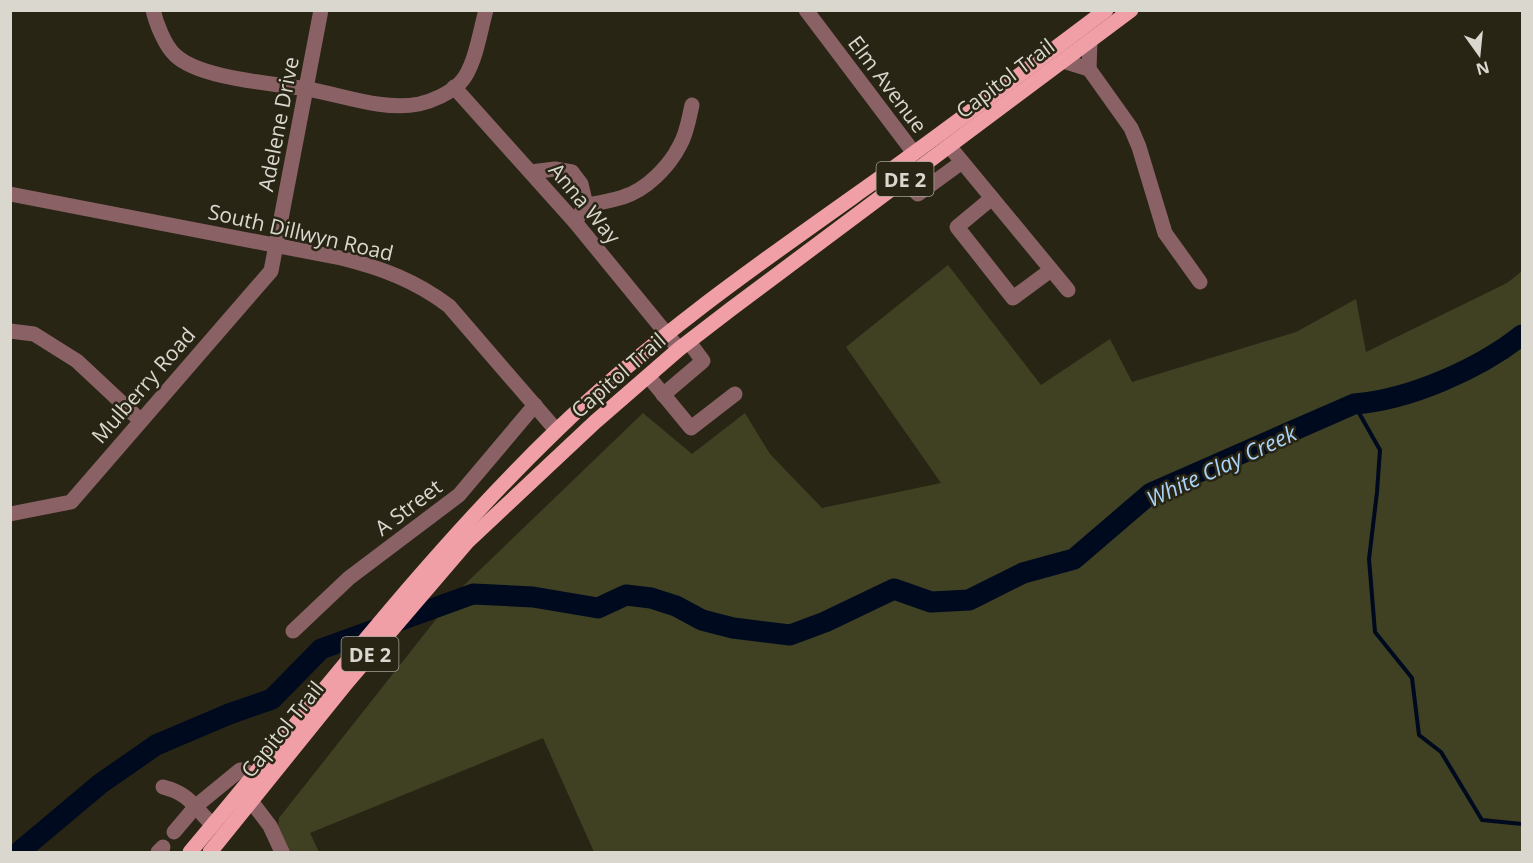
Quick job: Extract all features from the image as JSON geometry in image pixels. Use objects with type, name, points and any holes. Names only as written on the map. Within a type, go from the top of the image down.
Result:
[{"type":"main road","name":"Capitol Trail","points":[[210,852],[251,801],[272,765],[462,538],[556,430],[666,333],[769,255],[914,153],[1106,10]]},
{"type":"main road","name":"Capitol Trail","points":[[462,538],[684,346],[1131,10]]},
{"type":"main road","name":"Capitol Trail","points":[[190,852],[255,776],[272,765]]},
{"type":"street","points":[[153,10],[157,26],[174,55],[196,67],[236,79],[306,89],[384,105],[419,104],[443,95],[460,83],[471,66],[486,10]]},
{"type":"street","name":"Adelene Drive","points":[[277,246],[321,10]]},
{"type":"street","name":"Elm Avenue","points":[[806,10],[914,153]]},
{"type":"street","points":[[1089,69],[1090,41]]},
{"type":"street","points":[[1063,61],[1089,69],[1131,128],[1165,233],[1200,282]]},
{"type":"street","name":"Anna Way","points":[[454,87],[531,172],[666,333],[703,361],[663,394]]},
{"type":"street","points":[[574,222],[586,205],[623,197],[655,177],[681,145],[692,105]]},
{"type":"street","points":[[949,146],[1068,290]]},
{"type":"street","points":[[903,180],[918,194],[962,162]]},
{"type":"street","points":[[531,172],[555,169],[572,172],[581,184],[586,205]]},
{"type":"street","name":"South Dillwyn Road","points":[[10,194],[369,265],[412,281],[449,306],[556,430]]},
{"type":"street","points":[[992,198],[957,227],[1013,298],[1052,270]]},
{"type":"street","name":"Mulberry Road","points":[[10,514],[71,501],[271,271],[277,246]]},
{"type":"street","points":[[10,331],[34,334],[77,361],[140,420]]},
{"type":"street","points":[[648,376],[691,428],[735,394]]},
{"type":"street","name":"A Street","points":[[293,631],[349,578],[459,495],[534,405]]},
{"type":"street","points":[[174,832],[196,806],[240,770],[255,776]]},
{"type":"street","points":[[163,787],[179,791],[213,825]]},
{"type":"street","points":[[251,801],[270,826],[282,852]]},
{"type":"green space","points":[[948,265],[1041,385],[1110,339],[1132,382],[1296,332],[1356,299],[1366,352],[1507,283],[1522,271],[1522,852],[594,852],[543,738],[310,833],[319,852],[284,852],[277,837],[279,818],[460,589],[643,413],[692,454],[745,413],[770,454],[822,508],[941,483],[846,347]]},
{"type":"waterway","name":"White Clay Creek","points":[[19,852],[100,784],[156,745],[229,714],[272,699],[321,649],[473,594],[533,597],[598,608],[626,595],[651,598],[676,606],[702,620],[733,628],[790,635],[825,622],[894,589],[931,602],[969,600],[1023,573],[1074,559],[1151,493],[1354,404],[1397,396],[1442,381],[1485,360],[1522,335]]},
{"type":"waterway","points":[[1354,404],[1380,450],[1369,559],[1375,632],[1412,678],[1419,735],[1441,752],[1482,820],[1522,824]]}]
